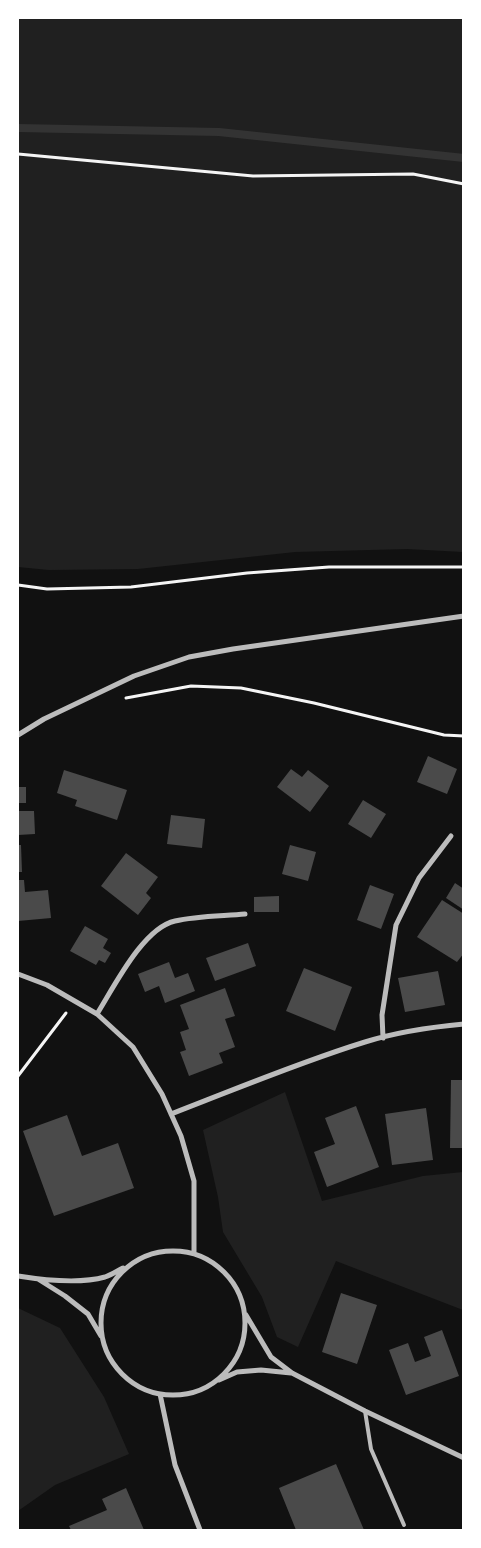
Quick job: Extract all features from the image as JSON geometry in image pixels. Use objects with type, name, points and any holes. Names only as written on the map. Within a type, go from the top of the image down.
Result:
[{"type":"street","points":[[18,735],[44,719],[134,676],[189,657],[464,616]]},
{"type":"street","points":[[383,1038],[382,1015],[396,925],[419,878],[451,836]]},
{"type":"street","points":[[97,1014],[142,944],[156,931],[174,921],[245,914]]},
{"type":"street","points":[[18,974],[47,985],[97,1014],[133,1047],[162,1094],[181,1136],[194,1181],[194,1253]]},
{"type":"street","points":[[171,1114],[367,1041],[438,1027],[464,1024]]},
{"type":"street","points":[[18,1276],[37,1279],[82,1280],[104,1277],[147,1255],[170,1250],[194,1253],[214,1262],[230,1276],[241,1294],[246,1315],[245,1334],[239,1353],[229,1370],[214,1383]]},
{"type":"street","points":[[101,1336],[100,1317],[105,1298],[113,1281],[126,1267]]},
{"type":"street","points":[[37,1279],[66,1296],[88,1314],[101,1336],[109,1356],[122,1374],[140,1387],[160,1394],[179,1395],[197,1391],[237,1372],[261,1370],[292,1373]]},
{"type":"street","points":[[246,1315],[271,1357],[292,1373],[365,1411],[464,1458]]},
{"type":"street","points":[[160,1394],[175,1465],[200,1530]]},
{"type":"lane","points":[[365,1411],[371,1449],[404,1525]]},
{"type":"path","points":[[18,154],[253,176],[413,174],[464,184]]},
{"type":"path","points":[[18,585],[47,589],[122,587],[329,566],[464,567]]},
{"type":"path","points":[[122,699],[191,686],[241,688],[314,703],[444,735],[464,736]]},
{"type":"path","points":[[18,1076],[75,1001]]},
{"type":"shaded area","points":[[18,18],[463,18],[463,552],[407,549],[295,552],[138,569],[49,570],[18,567]]},
{"type":"shaded area","points":[[285,1092],[322,1201],[423,1176],[463,1172],[463,1310],[336,1261],[298,1347],[277,1337],[262,1297],[223,1232],[218,1197],[203,1130]]},
{"type":"shaded area","points":[[18,1308],[60,1328],[104,1397],[129,1454],[55,1485],[18,1511]]},
{"type":"building","points":[[428,756],[457,769],[447,794],[417,782]]},
{"type":"building","points":[[291,769],[302,777],[308,770],[329,786],[310,812],[277,787]]},
{"type":"building","points":[[64,770],[127,790],[117,820],[75,806],[77,800],[57,793]]},
{"type":"building","points":[[18,787],[26,787],[26,803],[18,803]]},
{"type":"building","points":[[363,800],[386,814],[371,838],[348,824]]},
{"type":"building","points":[[18,811],[34,811],[35,834],[18,835]]},
{"type":"building","points":[[171,815],[205,819],[202,848],[167,844]]},
{"type":"building","points":[[18,845],[21,845],[22,872],[18,872]]},
{"type":"building","points":[[290,845],[316,852],[308,881],[282,874]]},
{"type":"building","points":[[126,853],[158,877],[146,893],[151,898],[138,915],[101,886]]},
{"type":"building","points":[[18,880],[24,880],[25,892],[48,890],[51,918],[18,921]]},
{"type":"building","points":[[455,883],[464,889],[464,910],[446,898]]},
{"type":"building","points":[[370,885],[394,894],[381,929],[357,920]]},
{"type":"building","points":[[279,896],[279,912],[254,912],[254,897]]},
{"type":"building","points":[[442,900],[464,914],[464,953],[457,962],[417,937]]},
{"type":"building","points":[[85,926],[108,939],[103,948],[111,953],[105,963],[99,960],[96,965],[70,951]]},
{"type":"building","points":[[248,943],[256,966],[215,981],[206,958]]},
{"type":"building","points":[[169,962],[175,978],[188,973],[195,991],[165,1003],[159,986],[145,992],[138,974]]},
{"type":"building","points":[[304,968],[352,987],[335,1031],[286,1011]]},
{"type":"building","points":[[438,971],[445,1005],[405,1012],[398,978]]},
{"type":"building","points":[[225,988],[235,1016],[225,1019],[235,1047],[219,1053],[223,1063],[189,1076],[180,1052],[186,1050],[180,1032],[189,1029],[180,1005]]},
{"type":"building","points":[[451,1080],[464,1080],[464,1148],[450,1148]]},
{"type":"building","points":[[356,1106],[379,1167],[327,1187],[314,1152],[335,1144],[325,1118]]},
{"type":"building","points":[[426,1108],[433,1160],[392,1165],[385,1114]]},
{"type":"building","points":[[67,1115],[82,1156],[118,1143],[134,1188],[54,1216],[23,1131]]},
{"type":"building","points":[[341,1293],[377,1305],[357,1364],[322,1352]]},
{"type":"building","points":[[442,1330],[459,1376],[406,1395],[389,1350],[408,1343],[415,1362],[431,1356],[424,1337]]},
{"type":"building","points":[[336,1464],[364,1530],[296,1530],[279,1488]]},
{"type":"building","points":[[126,1488],[144,1530],[71,1530],[69,1526],[107,1510],[102,1499]]},
{"type":"waterway","points":[[18,128],[219,132],[464,158]]}]
